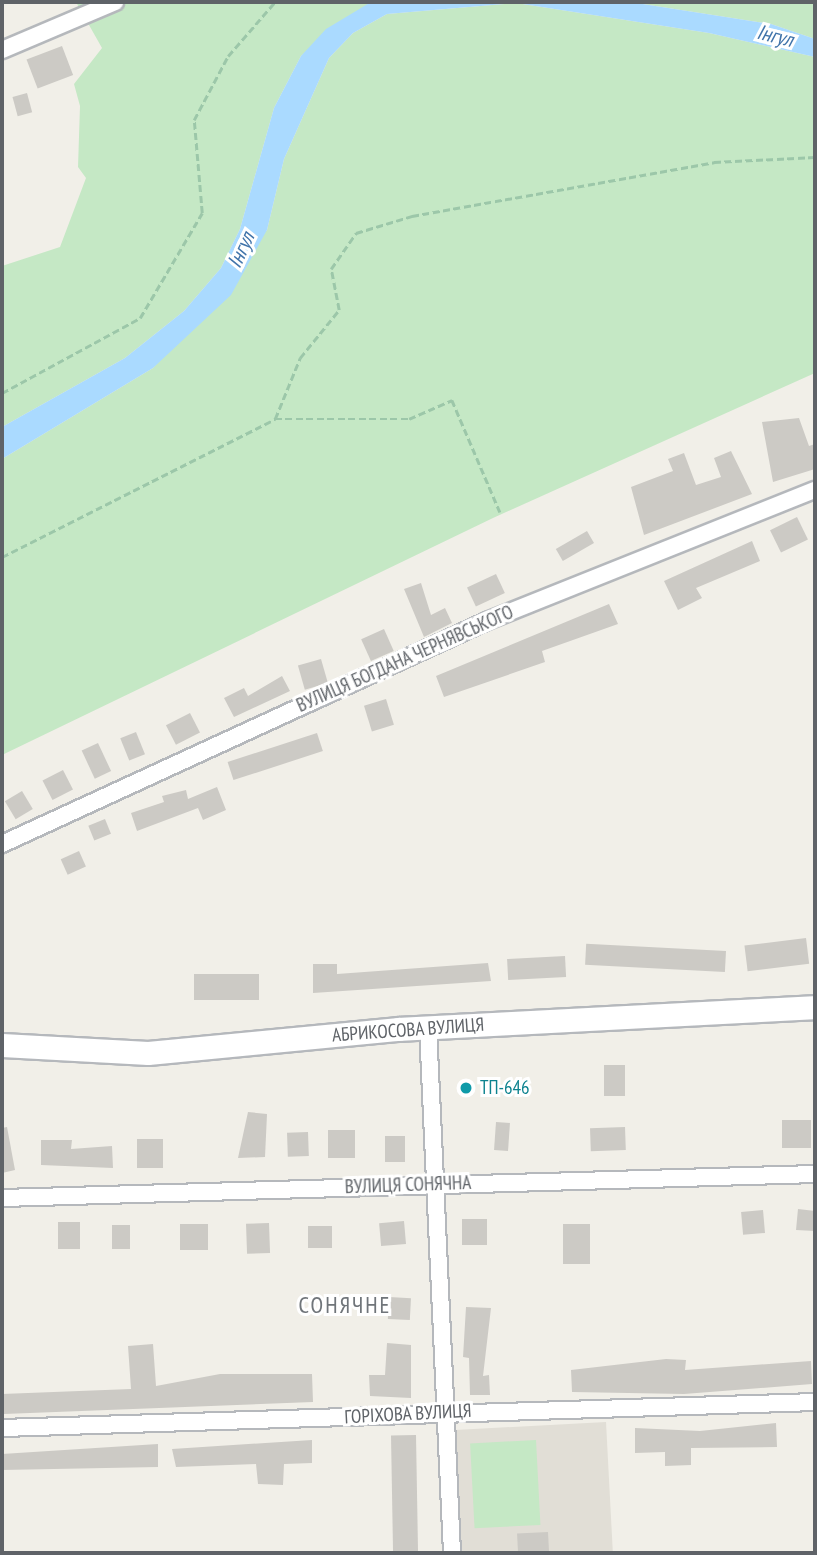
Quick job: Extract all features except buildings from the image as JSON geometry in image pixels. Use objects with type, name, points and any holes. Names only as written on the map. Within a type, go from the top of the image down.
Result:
[{"type":"street","points":[[2,50],[115,2]]},
{"type":"street","name":"ВУЛИЦЯ БОГДАНА ЧЕРНЯВСЬКОГО","points":[[2,844],[487,621],[815,489]]},
{"type":"street","name":"АБРИКОСОВА ВУЛИЦЯ","points":[[2,1045],[148,1053],[428,1028],[815,1007]]},
{"type":"street","points":[[428,1028],[452,1553]]},
{"type":"street","name":"ВУЛИЦЯ СОНЯЧНА","points":[[2,1198],[815,1174]]},
{"type":"street","name":"ГОРІХОВА ВУЛИЦЯ","points":[[2,1428],[815,1402]]},
{"type":"path","points":[[2,393],[140,318],[202,213],[194,120],[228,56],[275,2]]},
{"type":"path","points":[[275,419],[300,358],[339,310],[331,269],[356,233],[412,216],[713,162],[815,157]]},
{"type":"path","points":[[2,557],[275,419],[409,419],[452,400],[500,512]]},
{"type":"shaded area","points":[[606,1422],[613,1553],[462,1553],[455,1430]]},
{"type":"green space","points":[[76,2],[371,2],[301,56],[274,108],[240,229],[221,268],[184,311],[125,358],[2,427],[2,266],[60,247],[86,178],[78,167],[80,106],[74,84],[102,48]]},
{"type":"green space","points":[[630,2],[815,2],[815,39],[771,24]]},
{"type":"green space","points":[[516,3],[709,33],[815,57],[815,373],[493,518],[2,755],[2,459],[153,368],[267,230],[284,159],[329,58],[353,33],[387,14]]},
{"type":"green space","points":[[536,1440],[540,1525],[475,1528],[470,1443]]},
{"type":"water","name":"Інгул","points":[[371,2],[630,2],[771,24],[815,39],[815,57],[709,33],[516,3],[387,14],[353,33],[329,58],[284,159],[267,230],[231,295],[153,368],[2,459],[2,427],[125,358],[184,311],[221,268],[240,229],[274,108],[301,56],[326,29]]},
{"type":"place","name":"ТП-646","points":[[466,1088]]},
{"type":"district","name":"СОНЯЧНЕ","points":[[345,1305]]}]
